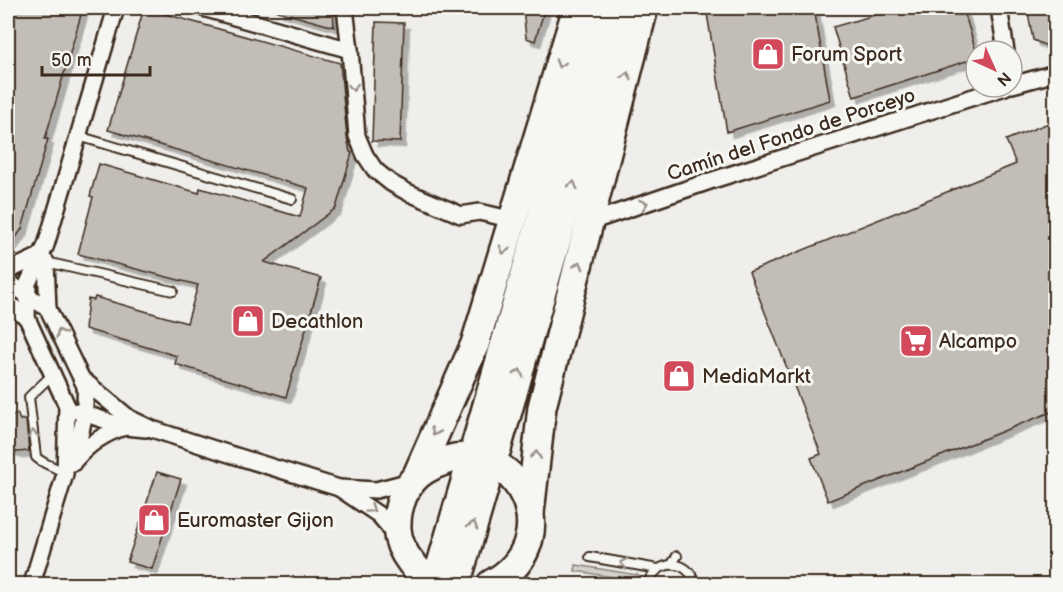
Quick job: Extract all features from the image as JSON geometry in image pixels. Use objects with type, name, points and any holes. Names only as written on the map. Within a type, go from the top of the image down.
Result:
[{"type":"highway","points":[[477,477],[447,573],[429,580],[407,573],[398,537],[397,517],[475,344],[577,8]]},
{"type":"highway","points":[[602,8],[487,446],[623,8]]},
{"type":"highway","points":[[530,513],[542,407],[644,8]]},
{"type":"highway","points":[[414,478],[437,462],[453,457],[471,456],[496,464],[521,490],[530,513],[532,526],[526,550],[518,564],[498,582]]},
{"type":"street","points":[[27,318],[28,283],[44,255],[116,8]]},
{"type":"street","points":[[203,8],[350,50]]},
{"type":"street","points":[[345,8],[357,136],[364,154],[375,170],[407,192],[461,215],[479,212],[513,222]]},
{"type":"street","points":[[999,8],[1004,39]]},
{"type":"street","points":[[1024,81],[1056,73]]},
{"type":"street","name":"Camín del Fondo de Porceyo","points":[[590,222],[967,99]]},
{"type":"street","points":[[8,271],[44,255]]},
{"type":"street","points":[[32,585],[69,469],[86,399],[85,386],[48,309],[44,255]]},
{"type":"street","points":[[8,282],[48,309]]},
{"type":"street","points":[[28,294],[8,301],[27,318],[67,406],[69,469]]},
{"type":"street","points":[[82,379],[127,422]]},
{"type":"street","points":[[67,406],[84,414],[152,429],[339,488],[376,490],[414,478]]},
{"type":"street","points":[[68,423],[84,414]]},
{"type":"street","points":[[69,469],[88,445],[127,422]]},
{"type":"street","points":[[339,488],[379,515],[398,537]]},
{"type":"lane","points":[[78,136],[292,199]]},
{"type":"lane","points":[[44,255],[173,291]]},
{"type":"lane","points":[[52,374],[29,397],[36,457],[41,462],[69,469]]},
{"type":"lane","points":[[672,564],[676,556]]},
{"type":"lane","points":[[590,557],[658,569]]},
{"type":"lane","points":[[648,585],[651,576],[658,569],[672,564],[686,569],[692,575],[695,585]]},
{"type":"shaded area","points":[[576,565],[638,575],[637,581],[575,571]]},
{"type":"building","points":[[8,8],[83,8],[22,229],[8,249]]},
{"type":"building","points":[[144,8],[340,63],[347,137],[352,153],[336,208],[264,262],[321,278],[286,397],[175,364],[177,356],[85,329],[88,299],[94,300],[95,297],[187,323],[198,285],[78,254],[99,164],[199,193],[200,188],[300,217],[308,188],[108,130]]},
{"type":"building","points":[[278,8],[333,8],[334,27],[277,11]]},
{"type":"building","points":[[523,8],[545,8],[535,41],[526,38]]},
{"type":"building","name":"Forum Sport","points":[[706,8],[814,8],[830,100],[727,132]]},
{"type":"building","points":[[899,8],[963,8],[972,39],[964,39],[964,62],[854,97],[833,27]]},
{"type":"building","points":[[1027,8],[1056,8],[1056,43],[1044,45],[1033,40]]},
{"type":"building","points":[[376,22],[404,23],[400,142],[372,141]]},
{"type":"building","name":"Alcampo","points":[[1056,120],[1056,410],[828,501],[811,458],[821,454],[749,272],[1016,164],[1006,140]]},
{"type":"building","points":[[17,413],[20,420],[26,420],[29,451],[17,452],[8,449],[8,418]]},
{"type":"building","name":"Euromaster Gijon","points":[[157,472],[181,479],[152,569],[127,562]]},
{"type":"place","name":"Forum Sport","points":[[768,54]]},
{"type":"place","name":"Decathlon","points":[[248,321]]},
{"type":"place","name":"Alcampo","points":[[916,341]]},
{"type":"place","name":"MediaMarkt","points":[[679,376]]},
{"type":"place","name":"Euromaster Gijon","points":[[154,520]]}]
